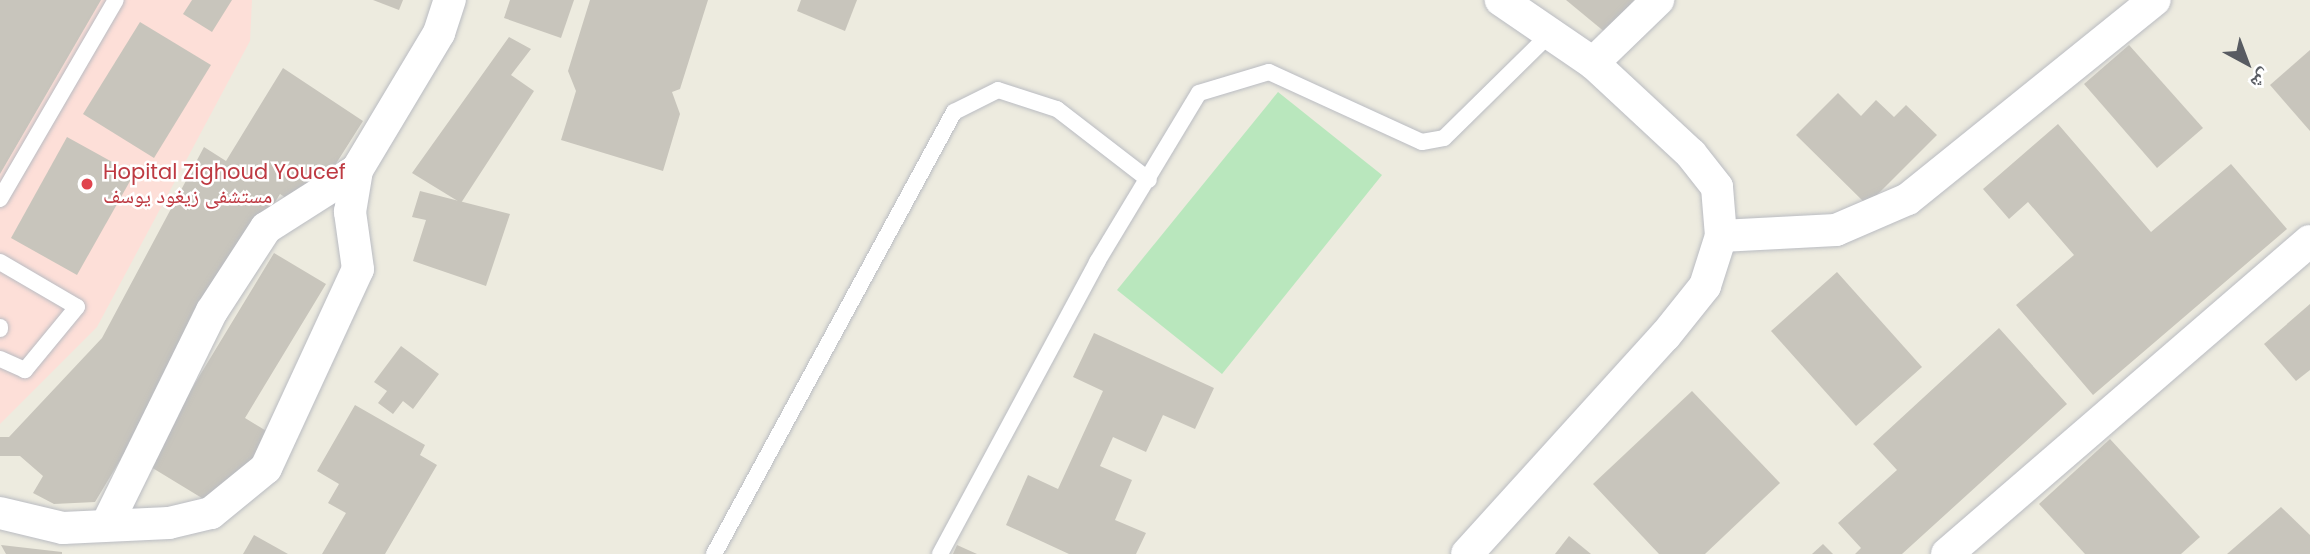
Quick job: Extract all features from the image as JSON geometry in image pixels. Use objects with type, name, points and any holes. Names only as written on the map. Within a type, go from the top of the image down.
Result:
[{"type":"street","points":[[0,513],[64,528],[169,523],[211,513],[266,468],[358,269],[350,212],[357,170],[439,33],[450,0]]},
{"type":"street","points":[[1467,554],[1665,336],[1705,286],[1721,236],[1717,187],[1593,63],[1501,0]]},
{"type":"street","points":[[1593,63],[1658,0]]},
{"type":"street","points":[[1721,236],[1836,230],[1908,199],[2155,0]]},
{"type":"street","points":[[107,524],[212,311],[266,228],[357,170]]},
{"type":"street","points":[[1947,554],[2310,241]]},
{"type":"lane","points":[[0,199],[116,0]]},
{"type":"lane","points":[[940,554],[1097,262],[1149,180],[1199,93],[1269,72],[1422,142],[1444,138],[1550,34]]},
{"type":"lane","points":[[713,554],[954,112],[998,89],[1057,109],[1149,180]]},
{"type":"lane","points":[[0,262],[77,307],[25,370],[0,359]]},
{"type":"shaded area","name":"Hopital Zighoud Youcef مستشفى زيغود يوسف","points":[[0,0],[252,0],[250,41],[97,327],[0,424]]},
{"type":"green space","points":[[1278,92],[1382,175],[1222,374],[1117,290]]},
{"type":"building","points":[[0,0],[101,0],[0,174]]},
{"type":"building","points":[[192,0],[232,0],[212,32],[183,14]]},
{"type":"building","points":[[373,0],[403,0],[399,10]]},
{"type":"building","points":[[510,0],[574,0],[561,38],[504,18]]},
{"type":"building","points":[[590,0],[708,0],[680,89],[672,92],[680,114],[663,171],[561,140],[576,91],[568,71]]},
{"type":"building","points":[[801,0],[857,0],[845,31],[797,11]]},
{"type":"building","points":[[1566,0],[1634,0],[1606,33]]},
{"type":"building","points":[[140,22],[211,65],[154,158],[83,114]]},
{"type":"building","points":[[509,37],[531,49],[511,75],[534,91],[461,203],[412,173]]},
{"type":"building","points":[[2129,45],[2203,128],[2157,168],[2084,84]]},
{"type":"building","points":[[2310,50],[2310,131],[2270,85]]},
{"type":"building","points":[[283,68],[363,121],[306,211],[280,194],[95,502],[54,504],[33,493],[43,476],[20,456],[0,456],[0,437],[9,437],[102,338],[204,147],[226,161]]},
{"type":"building","points":[[1838,93],[1861,116],[1876,100],[1894,117],[1906,105],[1937,135],[1867,205],[1796,135]]},
{"type":"building","points":[[2058,124],[2151,232],[2231,164],[2287,229],[2093,395],[2016,305],[2074,255],[2028,202],[2009,219],[1983,189]]},
{"type":"building","points":[[67,137],[134,174],[77,275],[11,238]]},
{"type":"building","points":[[420,191],[510,214],[486,286],[413,261],[426,220],[412,217]]},
{"type":"building","points":[[274,253],[326,284],[245,418],[278,438],[215,506],[146,464]]},
{"type":"building","points":[[1837,272],[1922,367],[1856,426],[1771,331]]},
{"type":"building","points":[[2310,304],[2310,370],[2296,381],[2264,344]]},
{"type":"building","points":[[1999,328],[2067,404],[1902,554],[1855,554],[1861,548],[1838,523],[1897,470],[1873,444]]},
{"type":"building","points":[[1094,333],[1214,388],[1195,429],[1163,415],[1146,452],[1113,437],[1100,466],[1132,480],[1115,520],[1146,533],[1136,554],[1069,554],[1006,525],[1028,475],[1058,489],[1103,391],[1073,377]]},
{"type":"building","points":[[401,346],[439,374],[413,409],[403,401],[393,414],[378,403],[387,391],[374,382]]},
{"type":"building","points":[[1692,391],[1780,483],[1705,554],[1659,554],[1593,484]]},
{"type":"building","points":[[355,405],[425,445],[420,455],[437,465],[385,554],[322,554],[346,513],[328,503],[339,484],[317,471]]},
{"type":"building","points":[[2110,439],[2200,537],[2181,554],[2085,554],[2039,504]]},
{"type":"building","points":[[2281,507],[2310,535],[2310,554],[2227,554]]},
{"type":"building","points":[[254,535],[288,554],[243,554]]},
{"type":"building","points":[[1569,536],[1591,554],[1555,554]]},
{"type":"building","points":[[1823,544],[1833,554],[1812,554]]},
{"type":"building","points":[[1,545],[62,552],[62,554],[6,554]]},
{"type":"building","points":[[957,545],[977,554],[953,554]]},
{"type":"place","name":"Hopital Zighoud Youcef مستشفى زيغود يوسف","points":[[87,184]]}]
